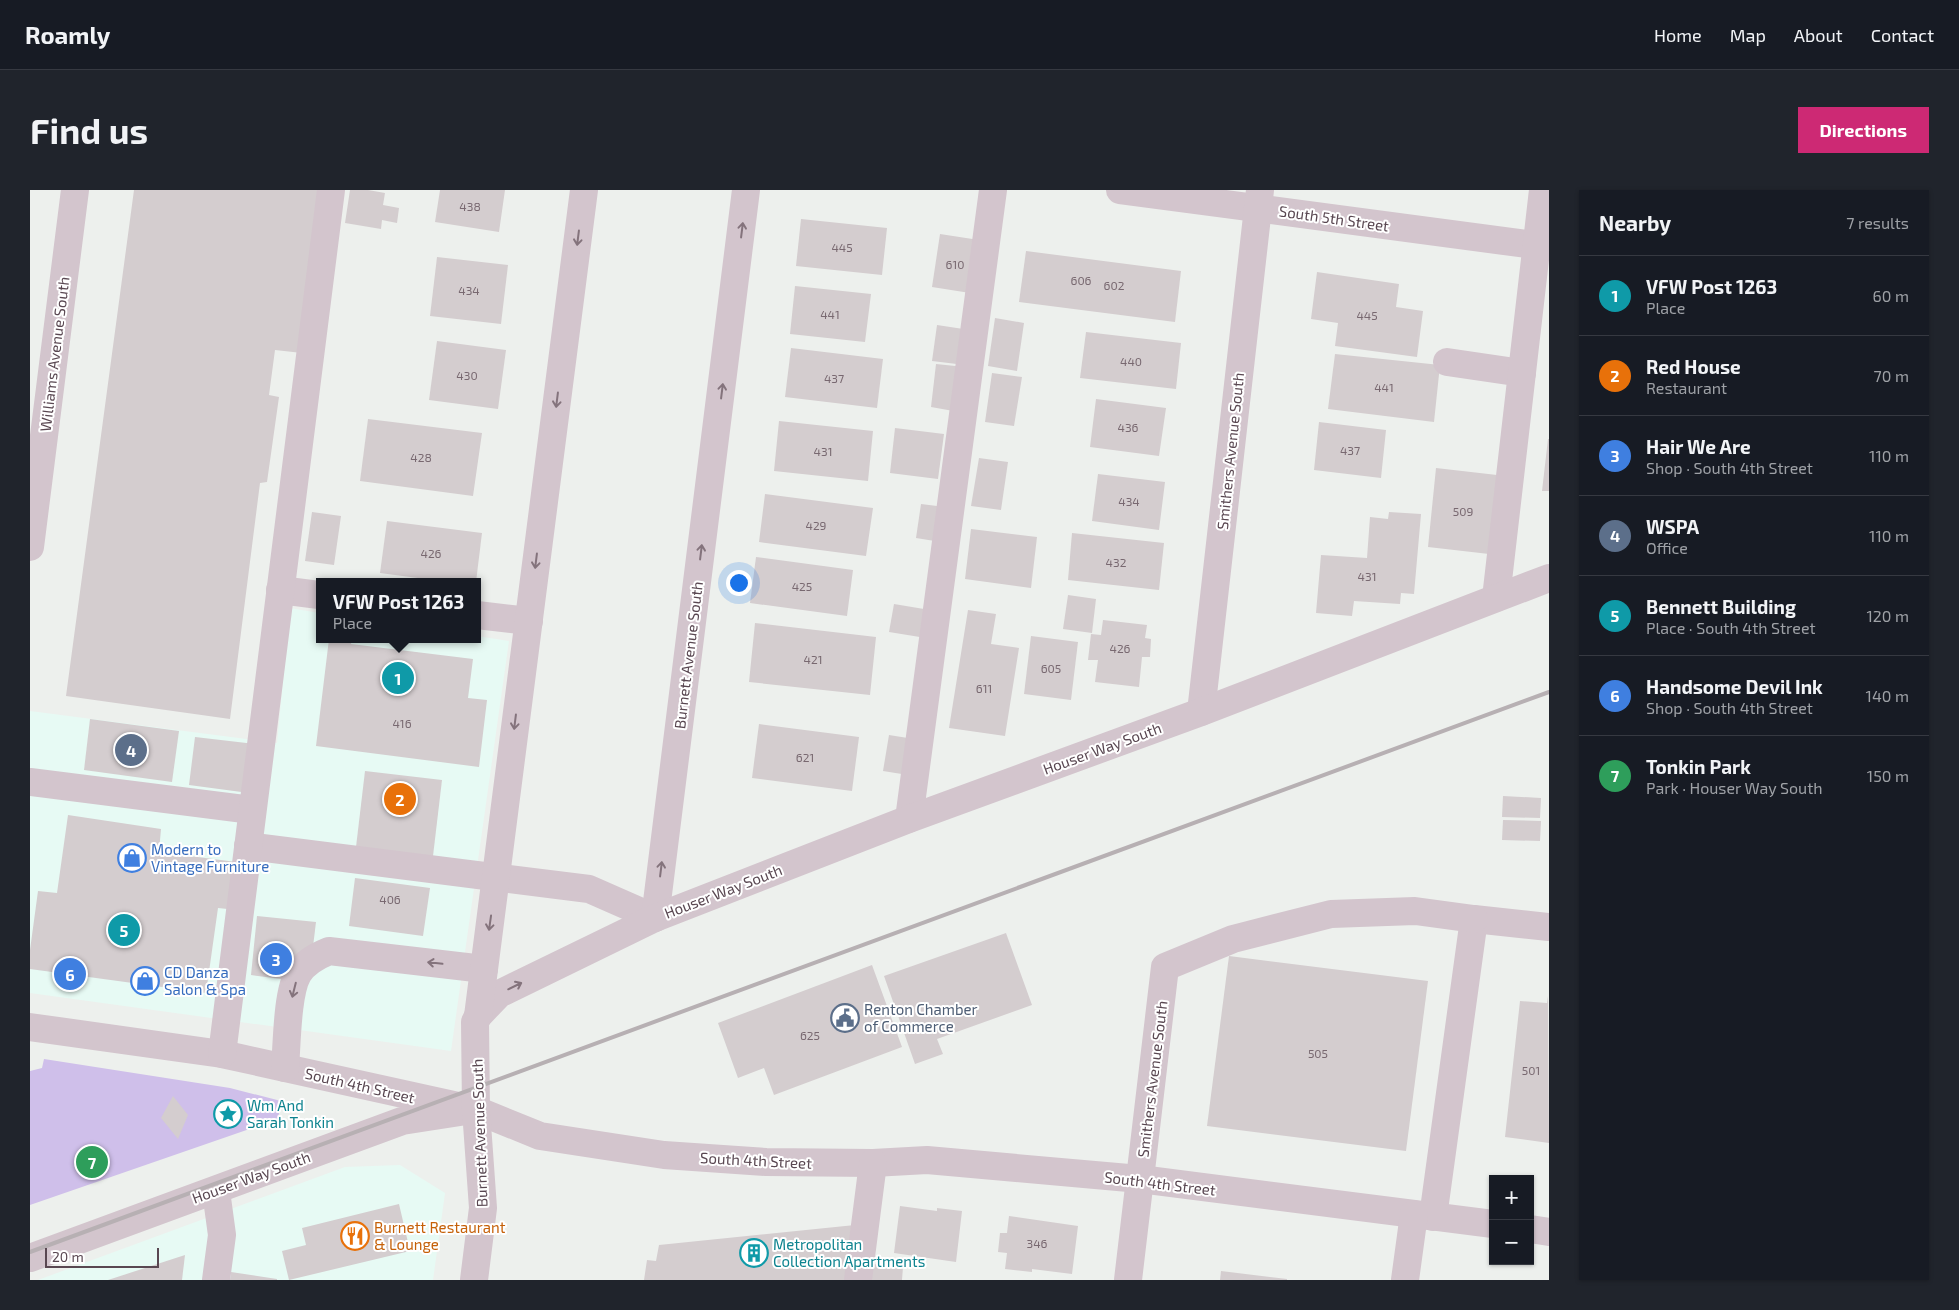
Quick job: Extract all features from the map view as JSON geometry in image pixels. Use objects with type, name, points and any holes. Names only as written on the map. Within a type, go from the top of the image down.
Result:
[{"type":"street","name":"Williams Avenue South","points":[[30,547],[75,190]]},
{"type":"street","points":[[222,1054],[331,190]]},
{"type":"street","name":"Burnett Avenue South","points":[[474,1280],[483,1208],[476,1110],[476,1022],[584,190]]},
{"type":"street","name":"Burnett Avenue South","points":[[655,918],[746,190]]},
{"type":"street","points":[[909,818],[993,190]]},
{"type":"street","name":"South 5th Street","points":[[1120,190],[1259,199],[1543,246]]},
{"type":"street","points":[[1496,598],[1522,373],[1543,246],[1543,190]]},
{"type":"street","name":"Smithers Avenue South","points":[[1201,712],[1259,199]]},
{"type":"street","points":[[1447,362],[1522,373]]},
{"type":"street","name":"Houser Way South","points":[[655,918],[909,818],[1201,712],[1549,578]]},
{"type":"street","points":[[280,590],[316,595]]},
{"type":"street","points":[[481,615],[528,621]]},
{"type":"street","points":[[30,782],[252,810]]},
{"type":"street","points":[[248,846],[589,889],[655,918]]},
{"type":"street","name":"Smithers Avenue South","points":[[1128,1280],[1165,966],[1233,939],[1331,914],[1415,911],[1474,919]]},
{"type":"street","points":[[478,1016],[499,994],[655,918]]},
{"type":"street","points":[[1405,1280],[1424,1216],[1474,919],[1549,927]]},
{"type":"street","points":[[285,1068],[293,993],[298,974],[314,958],[330,951],[484,969]]},
{"type":"street","name":"South 4th Street","points":[[30,1027],[222,1054],[476,1110],[540,1136],[664,1155],[766,1162],[873,1163],[927,1160],[1140,1179],[1489,1224]]},
{"type":"street","name":"Houser Way South","points":[[30,1258],[402,1121],[476,1110]]},
{"type":"street","points":[[858,1280],[873,1163]]},
{"type":"street","points":[[216,1191],[222,1235],[216,1280]]},
{"type":"street","points":[[1534,1230],[1549,1232]]},
{"type":"shaded area","points":[[290,608],[316,612],[316,643],[481,643],[481,637],[509,641],[451,1051],[30,993],[30,711],[277,743]]},
{"type":"shaded area","points":[[44,1059],[230,1088],[281,1101],[278,1119],[30,1205],[30,1071],[42,1068]]},
{"type":"shaded area","points":[[400,1165],[445,1193],[433,1280],[38,1280],[345,1167]]},
{"type":"building","points":[[134,190],[325,190],[302,353],[275,350],[269,395],[279,397],[267,482],[260,483],[230,719],[66,696]]},
{"type":"building","points":[[350,190],[368,190],[385,193],[383,205],[399,208],[397,223],[382,220],[381,229],[345,223]]},
{"type":"building","points":[[440,190],[505,190],[499,232],[435,222]]},
{"type":"building","points":[[801,219],[887,228],[882,275],[796,266]]},
{"type":"building","points":[[940,234],[979,240],[970,293],[932,287]]},
{"type":"building","points":[[1026,251],[1181,271],[1175,322],[1019,302]]},
{"type":"building","points":[[437,257],[508,265],[501,324],[430,316]]},
{"type":"building","points":[[1317,272],[1399,284],[1396,307],[1423,311],[1417,357],[1335,346],[1338,323],[1311,319]]},
{"type":"building","points":[[795,286],[871,294],[865,342],[790,334]]},
{"type":"building","points":[[995,318],[1024,323],[1017,371],[988,366]]},
{"type":"building","points":[[937,325],[970,330],[965,365],[932,361]]},
{"type":"building","points":[[1086,332],[1181,343],[1176,389],[1080,378]]},
{"type":"building","points":[[437,341],[506,350],[498,409],[429,400]]},
{"type":"building","points":[[791,348],[883,359],[877,408],[785,397]]},
{"type":"building","points":[[1335,354],[1440,365],[1434,422],[1328,409]]},
{"type":"building","points":[[936,364],[965,367],[959,412],[931,407]]},
{"type":"building","points":[[992,373],[1022,377],[1014,426],[985,422]]},
{"type":"building","points":[[1096,399],[1166,408],[1159,456],[1090,447]]},
{"type":"building","points":[[368,419],[482,433],[473,496],[360,481]]},
{"type":"building","points":[[779,421],[873,431],[868,481],[774,471]]},
{"type":"building","points":[[1319,422],[1386,430],[1381,478],[1314,470]]},
{"type":"building","points":[[895,428],[944,434],[938,479],[890,473]]},
{"type":"building","points":[[1548,439],[1549,491],[1542,491]]},
{"type":"building","points":[[979,458],[1008,462],[1001,510],[971,506]]},
{"type":"building","points":[[1436,468],[1497,475],[1489,554],[1428,547]]},
{"type":"building","points":[[1098,474],[1165,482],[1159,530],[1092,521]]},
{"type":"building","points":[[765,494],[873,508],[866,556],[759,542]]},
{"type":"building","points":[[921,504],[945,507],[941,542],[916,538]]},
{"type":"building","points":[[312,512],[341,516],[334,565],[305,561]]},
{"type":"building","points":[[1389,512],[1421,514],[1414,594],[1401,593],[1400,604],[1354,601],[1352,616],[1316,613],[1321,555],[1367,558],[1370,517],[1388,519]]},
{"type":"building","points":[[387,521],[482,533],[476,578],[418,578],[380,573]]},
{"type":"building","points":[[971,529],[1037,537],[1031,588],[965,579]]},
{"type":"building","points":[[1072,533],[1164,543],[1159,590],[1068,580]]},
{"type":"building","points":[[756,557],[853,570],[847,616],[750,603]]},
{"type":"building","points":[[1068,595],[1096,599],[1092,633],[1063,629]]},
{"type":"building","points":[[894,604],[930,610],[926,638],[889,632]]},
{"type":"building","points":[[968,610],[996,614],[991,644],[1019,648],[1005,736],[949,728]]},
{"type":"building","points":[[1103,620],[1147,625],[1145,638],[1151,639],[1150,657],[1142,657],[1139,687],[1095,682],[1098,660],[1088,660],[1091,634],[1101,635]]},
{"type":"building","points":[[755,623],[876,637],[870,695],[749,682]]},
{"type":"building","points":[[1031,636],[1078,642],[1071,700],[1024,694]]},
{"type":"building","points":[[329,643],[351,643],[473,659],[468,698],[487,700],[479,767],[316,746]]},
{"type":"building","points":[[90,719],[179,731],[172,782],[84,770]]},
{"type":"building","points":[[759,724],[859,737],[852,791],[752,778]]},
{"type":"building","points":[[889,735],[914,739],[908,775],[883,771]]},
{"type":"building","points":[[195,737],[255,744],[249,793],[189,785]]},
{"type":"building","points":[[365,771],[442,780],[433,856],[356,847]]},
{"type":"building","points":[[1503,796],[1541,798],[1540,818],[1502,817]]},
{"type":"building","points":[[68,815],[161,829],[159,852],[244,863],[237,910],[218,908],[206,993],[30,969],[30,950],[38,891],[57,893]]},
{"type":"building","points":[[1503,820],[1541,821],[1540,841],[1502,840]]},
{"type":"building","points":[[355,878],[430,888],[423,936],[349,926]]},
{"type":"building","points":[[257,916],[316,922],[312,955],[281,979],[251,975]]},
{"type":"building","points":[[1006,933],[1032,1005],[937,1039],[943,1054],[915,1064],[884,976]]},
{"type":"building","points":[[1229,956],[1428,981],[1406,1151],[1207,1126]]},
{"type":"building","points":[[872,965],[902,1047],[774,1095],[764,1068],[738,1078],[718,1023]]},
{"type":"building","points":[[1548,996],[1549,1143],[1505,1137],[1520,1001],[1547,1003]]},
{"type":"building","points":[[173,1096],[188,1115],[178,1139],[161,1118]]},
{"type":"building","name":"Burnett Restaurant & Lounge","points":[[399,1204],[410,1251],[289,1280],[282,1251],[306,1245],[302,1228]]},
{"type":"building","points":[[900,1206],[937,1211],[937,1208],[962,1211],[956,1262],[894,1253]]},
{"type":"building","points":[[1009,1216],[1078,1226],[1072,1274],[1032,1269],[1032,1272],[1005,1269],[1007,1253],[998,1252],[1000,1233],[1007,1233]]},
{"type":"building","name":"Metropolitan Collection Apartments","points":[[855,1225],[848,1280],[644,1280],[647,1260],[656,1261],[659,1245]]},
{"type":"building","points":[[185,1255],[182,1280],[108,1280]]},
{"type":"building","points":[[872,1264],[903,1267],[902,1280],[871,1280]]},
{"type":"building","points":[[1221,1271],[1287,1279],[1287,1280],[1220,1280]]},
{"type":"building","points":[[231,1272],[277,1279],[277,1280],[230,1280]]},
{"type":"railway","points":[[30,1252],[1549,692]]},
{"type":"place","name":"VFW Post 1263","points":[[398,678]]},
{"type":"place","name":"WSPA","points":[[131,750]]},
{"type":"place","name":"Red House","points":[[400,799]]},
{"type":"place","name":"Modern to Vintage Furniture","points":[[132,858]]},
{"type":"place","name":"Bennett Building","points":[[124,930]]},
{"type":"place","name":"Hair We Are","points":[[276,959]]},
{"type":"place","name":"Handsome Devil Ink","points":[[70,974]]},
{"type":"place","name":"CD Danza Salon & Spa","points":[[145,981]]},
{"type":"place","name":"Renton Chamber of Commerce","points":[[845,1018]]},
{"type":"place","name":"Wm And Sarah Tonkin","points":[[228,1114]]},
{"type":"place","name":"Tonkin Park","points":[[92,1162]]},
{"type":"place","name":"Burnett Restaurant & Lounge","points":[[355,1236]]},
{"type":"place","name":"Metropolitan Collection Apartments","points":[[754,1253]]}]
